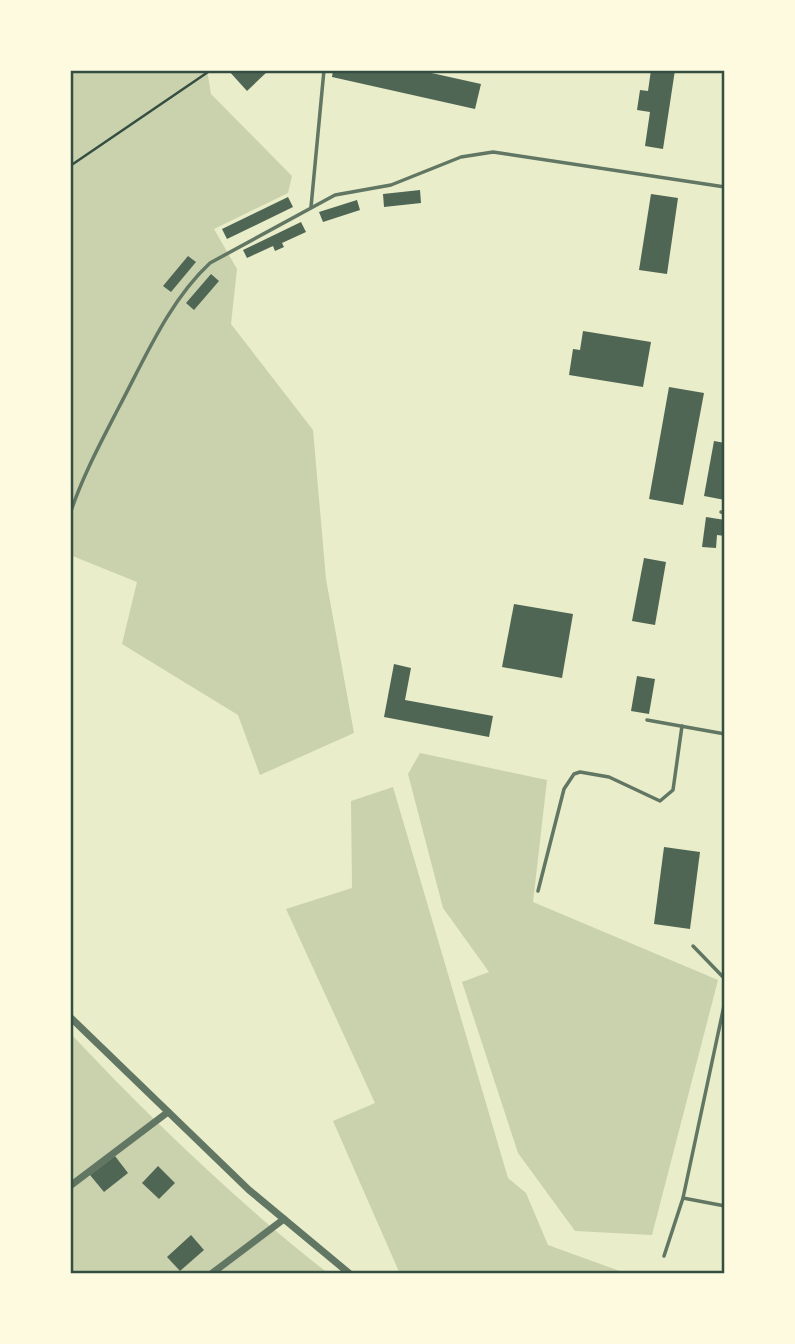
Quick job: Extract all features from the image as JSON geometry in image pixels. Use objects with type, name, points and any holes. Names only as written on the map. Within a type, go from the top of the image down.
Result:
[{"type":"street","points":[[70,1017],[249,1190],[350,1274]]},
{"type":"street","points":[[70,1186],[169,1112]]},
{"type":"street","points":[[211,1274],[284,1219]]},
{"type":"lane","points":[[311,207],[324,70]]},
{"type":"lane","points":[[70,514],[91,462],[181,295],[210,263],[335,195],[391,185],[481,152],[725,187]]},
{"type":"lane","points":[[647,720],[725,734]]},
{"type":"lane","points":[[538,891],[564,789],[574,774],[592,773],[609,777],[660,802],[673,790],[682,726]]},
{"type":"lane","points":[[693,946],[725,979]]},
{"type":"lane","points":[[664,1256],[683,1198],[725,1001]]},
{"type":"lane","points":[[683,1198],[725,1206]]},
{"type":"path","points":[[70,166],[211,70]]},
{"type":"green space","points":[[70,70],[207,70],[211,94],[292,176],[288,193],[214,229],[237,269],[231,324],[313,430],[326,579],[354,733],[260,775],[238,715],[122,644],[137,582],[70,555]]},
{"type":"green space","points":[[420,753],[547,780],[533,902],[718,980],[652,1235],[575,1231],[518,1153],[462,982],[489,972],[443,908],[408,774]]},
{"type":"green space","points":[[393,787],[508,1178],[526,1193],[548,1245],[628,1274],[400,1274],[333,1121],[375,1103],[286,909],[352,888],[351,801]]},
{"type":"green space","points":[[70,1033],[130,1096],[195,1158],[262,1219],[329,1274],[70,1274]]},
{"type":"building","points":[[228,70],[269,70],[247,91]]},
{"type":"building","points":[[333,70],[418,70],[481,84],[475,109],[332,77]]},
{"type":"building","points":[[651,70],[675,70],[663,149],[645,146],[650,112],[637,110],[640,90],[648,91]]},
{"type":"building","points":[[420,190],[421,203],[384,207],[383,194]]},
{"type":"building","points":[[651,194],[678,198],[667,274],[639,270]]},
{"type":"building","points":[[288,197],[293,207],[227,239],[222,229]]},
{"type":"building","points":[[357,200],[360,210],[323,222],[319,212]]},
{"type":"building","points":[[301,222],[306,232],[282,243],[284,247],[275,251],[273,246],[247,258],[243,250]]},
{"type":"building","points":[[188,256],[196,262],[171,292],[163,286]]},
{"type":"building","points":[[211,274],[219,281],[194,310],[186,303]]},
{"type":"building","points":[[583,331],[651,342],[643,387],[569,375],[573,349],[580,350]]},
{"type":"building","points":[[669,387],[704,393],[683,505],[649,499]]},
{"type":"building","points":[[714,441],[725,443],[725,500],[704,496]]},
{"type":"building","points":[[706,517],[725,520],[725,536],[717,535],[716,548],[702,547]]},
{"type":"building","points":[[644,558],[666,562],[655,625],[632,621]]},
{"type":"building","points":[[514,604],[573,614],[562,678],[502,667]]},
{"type":"building","points":[[394,664],[411,668],[405,700],[493,716],[489,737],[384,717]]},
{"type":"building","points":[[637,676],[655,679],[649,714],[631,711]]},
{"type":"building","points":[[664,847],[700,852],[690,929],[654,924]]},
{"type":"building","points":[[115,1156],[128,1173],[104,1192],[90,1175]]},
{"type":"building","points":[[158,1166],[175,1183],[159,1199],[142,1183]]},
{"type":"building","points":[[191,1235],[204,1250],[180,1271],[167,1257]]}]
